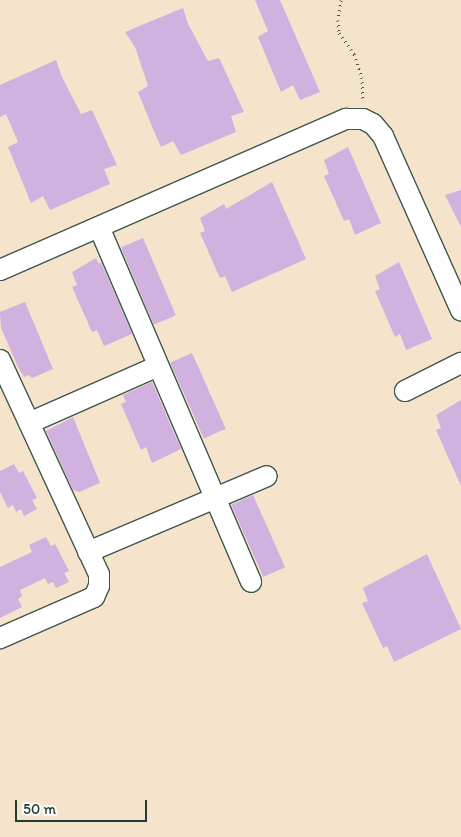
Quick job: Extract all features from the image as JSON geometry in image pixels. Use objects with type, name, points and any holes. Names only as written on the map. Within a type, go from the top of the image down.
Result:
[{"type":"street","points":[[0,270],[346,119],[364,119],[373,124],[383,136],[461,310]]},
{"type":"street","points":[[99,227],[251,582]]},
{"type":"street","points":[[0,360],[99,574],[99,586],[94,597],[0,638]]},
{"type":"street","points":[[405,391],[461,363]]},
{"type":"street","points":[[29,423],[158,366]]},
{"type":"street","points":[[88,552],[214,496],[267,476]]},
{"type":"path","points":[[341,0],[338,20],[340,33],[354,54],[362,77],[364,119]]},
{"type":"building","points":[[255,0],[280,0],[320,92],[300,100],[293,85],[281,92],[258,37],[268,31]]},
{"type":"building","points":[[183,8],[188,24],[208,61],[219,58],[244,112],[231,116],[236,132],[181,155],[173,141],[161,147],[138,92],[148,86],[135,47],[125,32]]},
{"type":"building","points":[[56,60],[62,77],[81,114],[92,110],[117,165],[104,169],[110,184],[50,210],[43,196],[31,203],[8,147],[18,142],[6,114],[0,117],[0,85]]},
{"type":"building","points":[[348,147],[381,223],[355,235],[349,219],[344,221],[324,176],[329,174],[324,160]]},
{"type":"building","points":[[272,182],[306,259],[232,292],[225,276],[220,278],[200,233],[205,231],[200,218],[224,204],[226,209]]},
{"type":"building","points":[[461,190],[461,227],[445,195]]},
{"type":"building","points":[[143,238],[176,315],[154,325],[121,247]]},
{"type":"building","points":[[96,258],[99,264],[101,262],[132,334],[104,346],[97,330],[92,332],[72,287],[77,285],[72,272]]},
{"type":"building","points":[[399,262],[432,339],[406,350],[400,334],[395,337],[375,291],[380,289],[375,276]]},
{"type":"building","points":[[25,302],[53,369],[32,378],[29,375],[24,377],[1,328],[0,312]]},
{"type":"building","points":[[192,353],[226,429],[204,439],[170,363]]},
{"type":"building","points":[[152,382],[181,449],[152,463],[146,447],[141,450],[121,404],[126,402],[123,395]]},
{"type":"building","points":[[461,400],[461,486],[436,430],[441,428],[436,415]]},
{"type":"building","points":[[73,417],[100,483],[79,492],[73,490],[46,431]]},
{"type":"building","points":[[14,464],[19,473],[23,471],[37,498],[32,500],[37,509],[24,516],[21,509],[16,512],[13,505],[8,508],[0,492],[0,471]]},
{"type":"building","points":[[253,495],[285,567],[263,577],[231,505]]},
{"type":"building","points":[[46,537],[51,546],[55,544],[69,571],[64,573],[69,582],[56,588],[53,582],[48,584],[45,578],[20,590],[22,596],[18,599],[22,607],[0,618],[0,567],[32,552],[29,545]]},
{"type":"building","points":[[427,554],[461,629],[394,662],[387,646],[383,648],[362,603],[368,601],[363,588]]}]
